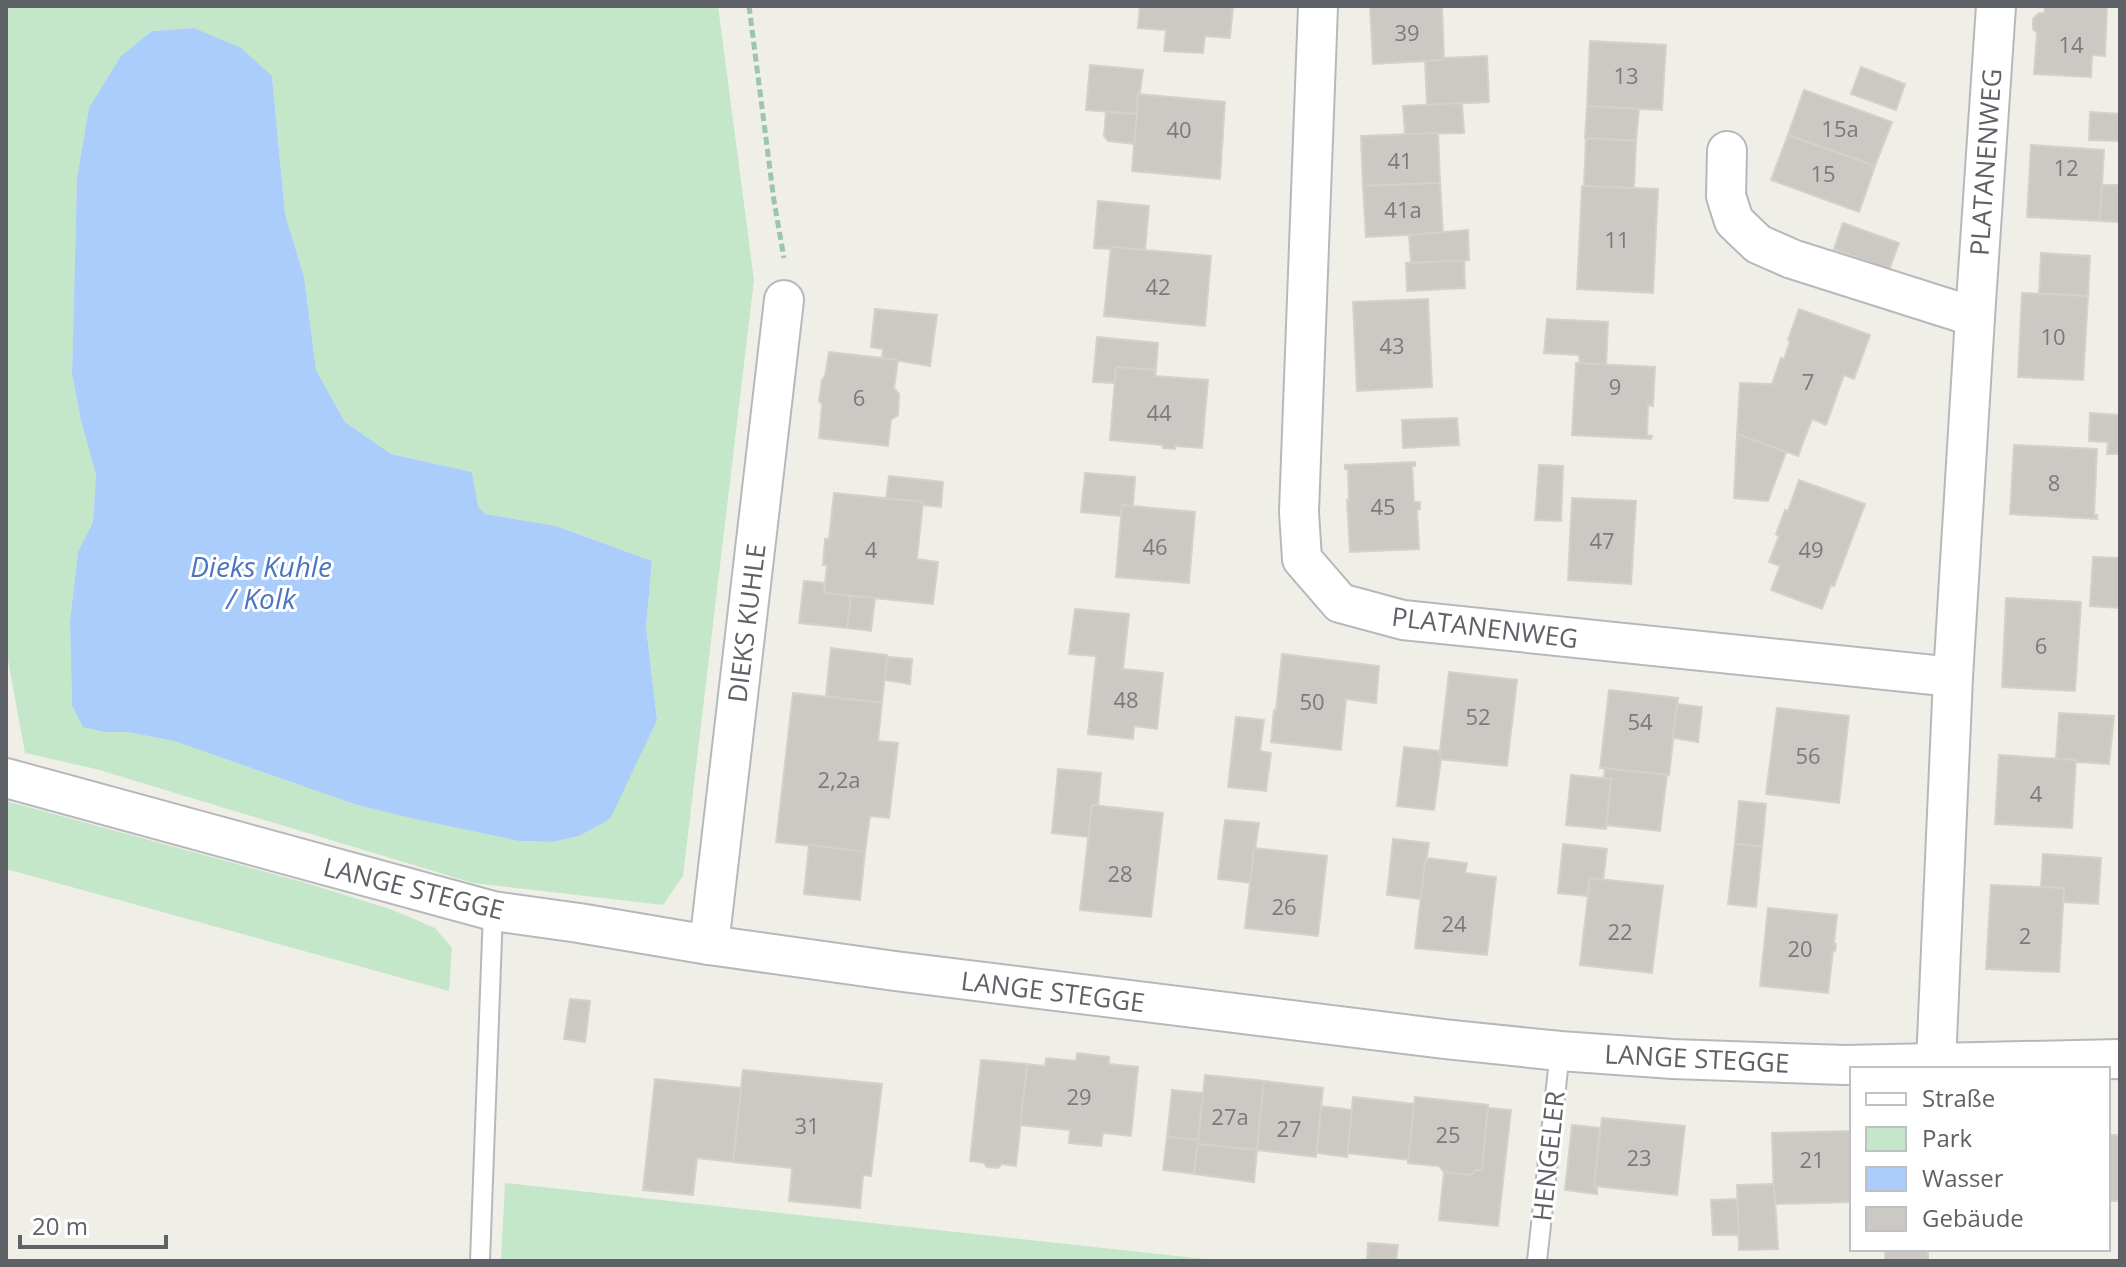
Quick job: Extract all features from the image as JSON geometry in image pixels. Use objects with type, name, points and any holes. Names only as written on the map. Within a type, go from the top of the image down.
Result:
[{"type":"street","name":"PLATANENWEG","points":[[1318,6],[1299,512],[1302,559],[1340,603],[1403,620],[1953,677]]},
{"type":"street","name":"PLATANENWEG","points":[[1936,1063],[1953,677],[1996,6]]},
{"type":"street","points":[[1727,151],[1726,196],[1734,221],[1758,244],[1792,259],[1975,317]]},
{"type":"street","name":"DIEKS KUHLE","points":[[709,945],[784,300]]},
{"type":"street","name":"LANGE STEGGE","points":[[6,778],[493,911],[910,973],[1560,1051],[1673,1059],[1845,1065],[2120,1059]]},
{"type":"lane","points":[[480,1261],[493,911]]},
{"type":"lane","name":"HENGELER","points":[[1537,1261],[1560,1051]]},
{"type":"path","points":[[749,6],[774,201],[784,251],[784,300]]},
{"type":"green space","points":[[6,6],[718,6],[754,280],[683,876],[663,905],[473,883],[96,769],[25,753],[6,649]],"holes":[[[194,28],[272,76],[285,214],[304,277],[316,370],[345,422],[391,454],[472,472],[478,506],[485,514],[556,526],[652,561],[646,627],[657,720],[579,836],[553,842],[519,841],[357,805],[174,741],[127,732],[105,732],[72,705],[70,621],[78,552],[93,522],[96,473],[72,374],[77,178],[89,109],[121,56],[152,31]]]},
{"type":"green space","points":[[6,801],[306,883],[390,909],[435,928],[452,948],[449,991],[6,869]]},
{"type":"green space","points":[[505,1183],[1223,1261],[501,1261]]},
{"type":"water","name":"Dieks Kuhle / Kolk","points":[[194,28],[241,48],[272,76],[285,214],[304,277],[316,370],[345,422],[391,454],[472,472],[478,506],[485,514],[556,526],[652,561],[646,627],[657,720],[610,819],[579,836],[553,842],[519,841],[357,805],[174,741],[83,727],[72,705],[70,621],[78,552],[93,522],[96,474],[72,374],[77,178],[89,108],[121,56],[152,31]]},
{"type":"building","points":[[1140,6],[1233,6],[1230,38],[1205,36],[1203,53],[1164,51],[1166,30],[1138,28]]},
{"type":"building","points":[[1370,6],[1442,6],[1444,60],[1373,64]]},
{"type":"building","points":[[2045,6],[2107,6],[2105,56],[2092,55],[2091,77],[2034,74],[2037,33],[2033,29],[2033,19],[2044,13]]},
{"type":"building","points":[[1590,41],[1666,45],[1662,110],[1587,106]]},
{"type":"building","points":[[1487,56],[1489,102],[1427,105],[1425,61]]},
{"type":"building","points":[[1090,65],[1143,70],[1137,114],[1086,110]]},
{"type":"building","points":[[1861,67],[1905,84],[1896,110],[1851,94]]},
{"type":"building","points":[[1804,90],[1892,122],[1875,166],[1788,135]]},
{"type":"building","points":[[1138,94],[1225,102],[1220,179],[1132,171]]},
{"type":"building","points":[[1462,103],[1464,133],[1405,134],[1403,106]]},
{"type":"building","points":[[1587,106],[1639,109],[1636,141],[1585,138]]},
{"type":"building","points":[[1106,112],[1137,114],[1134,144],[1108,141],[1104,136]]},
{"type":"building","points":[[2090,112],[2120,114],[2120,141],[2089,140]]},
{"type":"building","points":[[1438,133],[1440,183],[1363,186],[1361,136]]},
{"type":"building","points":[[1788,135],[1875,166],[1859,212],[1771,180]]},
{"type":"building","points":[[1586,138],[1636,141],[1634,188],[1584,186]]},
{"type":"building","points":[[2031,145],[2104,150],[2100,221],[2027,217]]},
{"type":"building","points":[[1440,183],[1443,233],[1366,237],[1363,186]]},
{"type":"building","points":[[2102,185],[2120,185],[2120,222],[2100,221]]},
{"type":"building","points":[[1582,186],[1658,189],[1653,293],[1577,289]]},
{"type":"building","points":[[1098,201],[1149,206],[1145,250],[1094,248]]},
{"type":"building","points":[[1843,223],[1899,243],[1889,270],[1834,249]]},
{"type":"building","points":[[1468,230],[1469,260],[1411,263],[1409,235]]},
{"type":"building","points":[[1111,247],[1211,256],[1205,326],[1104,316]]},
{"type":"building","points":[[2041,253],[2090,256],[2088,296],[2039,293]]},
{"type":"building","points":[[1464,261],[1465,288],[1407,291],[1406,263]]},
{"type":"building","points":[[2022,293],[2088,296],[2083,380],[2018,377]]},
{"type":"building","points":[[1428,299],[1432,387],[1357,391],[1353,302]]},
{"type":"building","points":[[875,309],[937,315],[930,366],[882,358],[883,349],[871,347]]},
{"type":"building","points":[[1799,309],[1870,335],[1854,379],[1844,375],[1826,425],[1812,419],[1798,456],[1737,434],[1740,383],[1772,384],[1781,358],[1784,359]]},
{"type":"building","points":[[1547,319],[1608,322],[1606,365],[1580,363],[1579,355],[1544,353]]},
{"type":"building","points":[[1097,337],[1158,343],[1156,370],[1116,367],[1115,383],[1093,382]]},
{"type":"building","points":[[829,352],[898,360],[894,388],[899,394],[898,415],[891,420],[888,446],[819,438],[822,405],[819,401]]},
{"type":"building","points":[[1576,363],[1655,367],[1653,406],[1648,405],[1647,435],[1652,436],[1651,439],[1572,435]]},
{"type":"building","points":[[1116,367],[1156,370],[1155,376],[1208,380],[1202,448],[1163,448],[1163,445],[1110,440]]},
{"type":"building","points":[[2090,413],[2120,415],[2120,454],[2107,454],[2108,442],[2089,441]]},
{"type":"building","points":[[1457,418],[1459,445],[1403,448],[1402,420]]},
{"type":"building","points":[[1737,434],[1786,452],[1768,501],[1734,498]]},
{"type":"building","points":[[2014,445],[2097,449],[2094,515],[2097,519],[2010,514]]},
{"type":"building","points":[[1415,462],[1412,466],[1414,502],[1420,502],[1420,509],[1417,510],[1419,549],[1350,552],[1348,469],[1345,465]]},
{"type":"building","points":[[1539,465],[1563,466],[1561,521],[1535,520]]},
{"type":"building","points":[[1085,473],[1135,477],[1133,506],[1122,505],[1121,516],[1081,512]]},
{"type":"building","points":[[889,476],[943,482],[941,507],[886,499]]},
{"type":"building","points":[[1799,480],[1865,504],[1822,609],[1771,590],[1780,566],[1769,562],[1779,536],[1776,534]]},
{"type":"building","points":[[834,493],[923,502],[917,559],[938,562],[933,604],[824,593],[827,565],[823,565],[825,539],[829,539]]},
{"type":"building","points":[[1572,498],[1636,501],[1631,584],[1568,580]]},
{"type":"building","points":[[1122,505],[1195,512],[1189,583],[1116,577]]},
{"type":"building","points":[[2093,557],[2120,558],[2120,608],[2090,606]]},
{"type":"building","points":[[804,581],[825,583],[824,593],[851,596],[847,628],[799,623]]},
{"type":"building","points":[[851,596],[875,598],[871,631],[847,628]]},
{"type":"building","points":[[2006,598],[2081,602],[2075,691],[2002,687]]},
{"type":"building","points":[[1075,609],[1129,614],[1123,669],[1163,673],[1157,729],[1134,726],[1133,739],[1088,734],[1096,656],[1069,654]]},
{"type":"building","points":[[831,648],[887,655],[882,703],[826,696]]},
{"type":"building","points":[[1282,654],[1379,666],[1376,703],[1346,699],[1341,750],[1271,742]]},
{"type":"building","points":[[888,657],[912,659],[910,684],[885,680]]},
{"type":"building","points":[[1449,672],[1517,680],[1507,766],[1439,759]]},
{"type":"building","points":[[1609,690],[1678,698],[1669,775],[1600,768]]},
{"type":"building","points":[[793,693],[882,703],[878,741],[898,743],[889,818],[870,816],[865,852],[776,842]]},
{"type":"building","points":[[1677,704],[1702,707],[1698,742],[1673,738]]},
{"type":"building","points":[[1777,708],[1849,716],[1839,803],[1766,794]]},
{"type":"building","points":[[2059,713],[2114,716],[2109,764],[2056,759]]},
{"type":"building","points":[[1236,717],[1264,720],[1260,751],[1271,753],[1266,791],[1228,787]]},
{"type":"building","points":[[1404,747],[1439,751],[1441,759],[1434,810],[1397,806]]},
{"type":"building","points":[[1999,755],[2076,760],[2072,828],[1995,824]]},
{"type":"building","points":[[1605,768],[1667,775],[1660,831],[1606,825],[1611,779],[1604,778]]},
{"type":"building","points":[[1058,769],[1101,773],[1098,806],[1092,805],[1089,837],[1052,833]]},
{"type":"building","points":[[1571,775],[1611,779],[1606,829],[1566,825]]},
{"type":"building","points":[[1739,801],[1766,804],[1762,847],[1735,844]]},
{"type":"building","points":[[1092,805],[1163,813],[1151,917],[1080,910]]},
{"type":"building","points":[[1225,820],[1259,823],[1250,883],[1218,879]]},
{"type":"building","points":[[1393,839],[1429,843],[1420,899],[1387,895]]},
{"type":"building","points":[[1563,844],[1607,849],[1603,880],[1590,878],[1587,896],[1558,893]]},
{"type":"building","points":[[1735,844],[1762,847],[1756,907],[1728,904]]},
{"type":"building","points":[[809,845],[865,852],[860,900],[804,894]]},
{"type":"building","points":[[1254,848],[1327,856],[1318,936],[1245,928]]},
{"type":"building","points":[[2043,854],[2101,858],[2098,904],[2063,902],[2064,888],[2041,887]]},
{"type":"building","points":[[1427,858],[1467,863],[1465,873],[1496,877],[1487,955],[1415,948]]},
{"type":"building","points":[[1590,878],[1663,886],[1652,973],[1580,965]]},
{"type":"building","points":[[1991,885],[2064,888],[2059,972],[1986,969]]},
{"type":"building","points":[[1768,908],[1837,915],[1828,993],[1760,986]]},
{"type":"building","points":[[570,999],[590,1001],[585,1042],[564,1039]]},
{"type":"building","points":[[1077,1053],[1109,1057],[1109,1064],[1138,1067],[1131,1136],[1103,1133],[1101,1146],[1069,1143],[1070,1130],[1020,1125],[1027,1064],[1045,1066],[1046,1058],[1076,1061]]},
{"type":"building","points":[[981,1060],[1027,1064],[1016,1166],[1002,1164],[998,1168],[987,1167],[984,1163],[970,1161]]},
{"type":"building","points":[[743,1070],[882,1084],[871,1176],[863,1175],[860,1208],[789,1201],[792,1168],[733,1162]]},
{"type":"building","points":[[1205,1075],[1264,1081],[1257,1150],[1198,1144]]},
{"type":"building","points":[[655,1079],[741,1088],[733,1162],[697,1158],[693,1195],[643,1190]]},
{"type":"building","points":[[1264,1081],[1323,1088],[1316,1157],[1257,1150]]},
{"type":"building","points":[[1172,1090],[1203,1093],[1198,1140],[1167,1137]]},
{"type":"building","points":[[1353,1097],[1414,1104],[1409,1160],[1347,1153]]},
{"type":"building","points":[[1415,1097],[1488,1105],[1482,1170],[1476,1170],[1471,1175],[1444,1172],[1439,1166],[1408,1163]]},
{"type":"building","points":[[1321,1106],[1352,1110],[1347,1157],[1317,1153]]},
{"type":"building","points":[[1488,1108],[1511,1110],[1498,1226],[1439,1220],[1444,1172],[1471,1175],[1476,1170],[1482,1170]]},
{"type":"building","points":[[1602,1118],[1685,1126],[1677,1195],[1594,1186]]},
{"type":"building","points":[[1572,1125],[1600,1128],[1594,1186],[1597,1187],[1597,1194],[1565,1190]]},
{"type":"building","points":[[1850,1131],[1850,1202],[1774,1204],[1772,1133]]},
{"type":"building","points":[[2110,1135],[2120,1135],[2120,1201],[2110,1201]]},
{"type":"building","points":[[1167,1137],[1198,1140],[1194,1174],[1163,1170]]},
{"type":"building","points":[[1198,1144],[1257,1150],[1254,1182],[1194,1174]]},
{"type":"building","points":[[1774,1184],[1778,1249],[1739,1250],[1737,1185]]},
{"type":"building","points":[[1737,1199],[1739,1235],[1713,1235],[1711,1200]]},
{"type":"building","points":[[1368,1243],[1398,1245],[1396,1261],[1367,1261]]},
{"type":"building","points":[[1885,1251],[1928,1251],[1928,1261],[1885,1261]]}]
